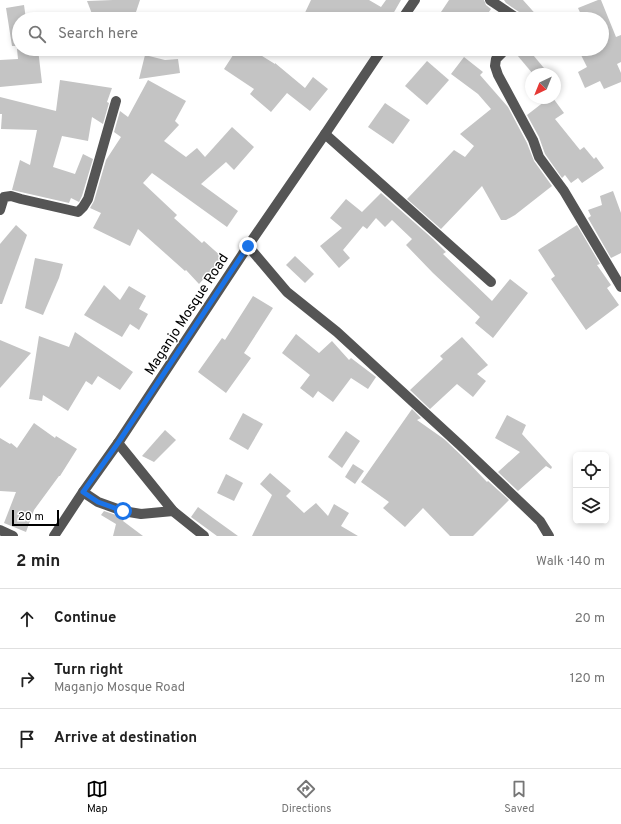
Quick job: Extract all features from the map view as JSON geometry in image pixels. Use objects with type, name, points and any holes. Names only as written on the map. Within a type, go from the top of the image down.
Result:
[{"type":"street","points":[[407,12],[415,0]]},
{"type":"street","points":[[490,0],[508,12]]},
{"type":"street","name":"Maganjo Mosque Road","points":[[54,536],[377,56]]},
{"type":"street","points":[[499,56],[496,59],[495,66],[498,75],[533,140],[539,158],[564,191],[621,287]]},
{"type":"street","points":[[0,210],[4,197],[11,196],[78,212],[84,207],[88,199],[116,101]]},
{"type":"street","points":[[325,134],[491,282]]},
{"type":"street","points":[[248,246],[287,292],[337,332],[466,450],[540,521],[549,536]]},
{"type":"street","points":[[118,443],[173,511],[204,536]]},
{"type":"street","points":[[83,492],[98,502],[123,511],[141,514],[173,511]]},
{"type":"street","points":[[0,530],[13,536]]},
{"type":"building","points":[[140,0],[136,12],[91,12],[87,1]]},
{"type":"building","points":[[311,0],[369,0],[381,7],[386,0],[401,0],[394,12],[305,12]]},
{"type":"building","points":[[449,0],[484,0],[486,5],[491,9],[489,12],[441,12]]},
{"type":"building","points":[[504,0],[523,0],[534,12],[519,12]]},
{"type":"building","points":[[601,0],[606,12],[580,12],[578,8]]},
{"type":"building","points":[[24,5],[25,12],[12,12],[12,46],[6,8]]},
{"type":"building","points":[[609,20],[616,37],[621,35],[621,62],[617,64],[621,73],[621,82],[604,89],[600,81],[585,88],[578,72],[587,67],[582,56],[609,56]]},
{"type":"building","points":[[18,56],[39,56],[42,83],[0,87],[0,60],[18,59]]},
{"type":"building","points":[[145,56],[165,60],[178,59],[180,73],[139,79]]},
{"type":"building","points":[[232,56],[262,56],[275,63],[305,88],[313,77],[328,89],[310,111],[287,93],[271,112],[250,94],[254,89],[224,69]]},
{"type":"building","points":[[518,56],[534,56],[544,68],[528,68]]},
{"type":"building","points":[[464,57],[483,72],[480,75],[508,107],[527,143],[534,161],[552,186],[515,215],[506,220],[501,220],[482,186],[441,229],[407,199],[454,150],[465,157],[474,146],[460,134],[491,109],[478,94],[451,74]]},
{"type":"building","points":[[427,61],[449,80],[427,105],[405,86]]},
{"type":"building","points":[[60,80],[112,88],[107,102],[109,103],[103,124],[92,117],[88,141],[62,136],[53,167],[75,174],[83,154],[93,159],[79,202],[71,198],[69,203],[12,190],[20,160],[30,165],[37,130],[1,129],[2,114],[0,114],[0,97],[56,111]]},
{"type":"building","points":[[148,80],[186,101],[175,121],[179,125],[164,141],[186,157],[197,148],[205,157],[232,127],[254,147],[234,170],[226,162],[201,184],[238,211],[227,227],[152,173],[143,183],[177,215],[174,218],[202,243],[204,241],[223,258],[199,284],[186,270],[185,271],[138,229],[130,246],[93,228],[101,213],[90,208],[94,201],[106,160],[121,137],[114,132],[120,111],[128,117]]},
{"type":"building","points":[[385,103],[410,120],[393,144],[368,127]]},
{"type":"building","points":[[541,104],[557,104],[564,113],[555,119],[580,150],[584,147],[594,159],[596,157],[604,168],[582,183],[578,178],[571,183],[565,175],[562,178],[545,154],[539,137],[527,115]]},
{"type":"building","points":[[613,191],[621,213],[621,253],[611,258],[588,218],[591,216],[588,210],[602,205],[600,196]]},
{"type":"building","points":[[381,193],[433,239],[446,252],[443,254],[492,301],[510,279],[528,293],[493,338],[475,323],[480,317],[433,273],[406,245],[412,239],[392,220],[385,227],[376,218],[367,229],[363,226],[343,250],[350,258],[339,268],[320,246],[342,228],[330,218],[346,199],[362,212]]},
{"type":"building","points":[[16,225],[27,235],[2,304],[0,304],[0,244]]},
{"type":"building","points":[[577,225],[600,264],[597,265],[611,285],[607,288],[619,305],[586,330],[551,279],[555,276],[538,250]]},
{"type":"building","points":[[295,256],[314,274],[305,283],[286,265]]},
{"type":"building","points":[[35,258],[63,264],[59,278],[43,315],[25,308]]},
{"type":"building","points":[[104,285],[120,300],[129,286],[146,296],[139,309],[148,314],[139,330],[130,324],[122,337],[84,315]]},
{"type":"building","points":[[253,296],[273,308],[244,353],[251,358],[226,393],[198,372],[222,338],[225,340]]},
{"type":"building","points":[[75,332],[133,372],[120,390],[98,376],[92,385],[86,381],[68,411],[43,395],[42,401],[29,399],[39,336],[69,347]]},
{"type":"building","points":[[296,334],[319,353],[332,341],[349,360],[351,358],[376,377],[368,389],[351,378],[333,402],[318,391],[313,398],[300,388],[310,375],[282,353]]},
{"type":"building","points":[[462,337],[488,365],[477,374],[486,381],[473,397],[457,384],[430,409],[410,390],[443,359],[440,356]]},
{"type":"building","points":[[0,340],[31,353],[0,388]]},
{"type":"building","points":[[412,409],[421,418],[417,420],[444,439],[487,482],[488,481],[509,500],[473,536],[450,536],[423,508],[405,527],[383,508],[389,502],[361,482]]},
{"type":"building","points":[[243,413],[263,424],[248,450],[229,439]]},
{"type":"building","points":[[507,415],[526,425],[522,434],[552,467],[551,469],[546,466],[518,491],[498,472],[520,452],[495,438]]},
{"type":"building","points":[[34,423],[55,438],[56,436],[77,449],[60,476],[34,510],[26,532],[4,523],[16,492],[0,491],[0,438],[10,444],[11,443],[17,448]]},
{"type":"building","points":[[165,430],[176,440],[154,462],[142,456]]},
{"type":"building","points":[[346,431],[360,441],[342,468],[328,457]]},
{"type":"building","points":[[353,464],[364,471],[355,484],[345,477]]},
{"type":"building","points":[[270,473],[291,491],[286,496],[304,513],[316,503],[328,516],[334,504],[349,513],[341,526],[358,536],[252,536],[272,495],[260,484]]},
{"type":"building","points":[[226,474],[243,483],[234,501],[217,493]]},
{"type":"building","points":[[198,507],[238,536],[217,536],[191,517]]},
{"type":"building","points":[[104,511],[125,518],[123,521],[143,536],[113,536],[116,524],[101,515]]},
{"type":"route","points":[[123,511],[98,502],[83,492],[118,443],[248,246]]}]
